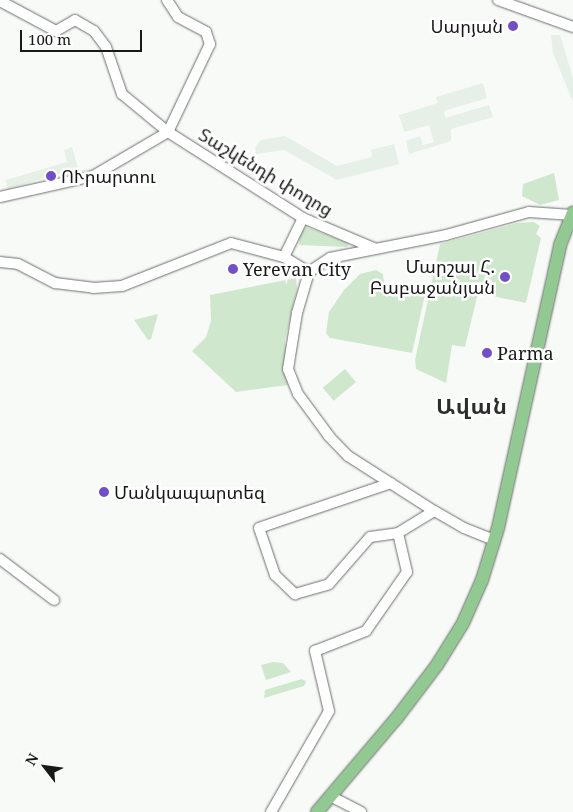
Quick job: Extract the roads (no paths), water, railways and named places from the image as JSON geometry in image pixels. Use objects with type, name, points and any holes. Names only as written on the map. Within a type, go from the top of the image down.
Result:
[{"type":"main road","points":[[316,812],[396,719],[437,665],[463,623],[482,580],[494,540],[560,245],[572,214]]},
{"type":"street","points":[[0,197],[93,176],[168,132],[210,44],[206,32],[178,17],[167,0]]},
{"type":"street","points":[[498,0],[573,27]]},
{"type":"street","name":"Տաշկենդի փողոց","points":[[0,1],[56,31],[75,20],[94,31],[106,47],[122,94],[168,132],[303,218],[377,250]]},
{"type":"street","points":[[494,540],[464,528],[434,511],[348,456],[329,436],[290,377],[289,349],[309,272],[330,258],[377,250],[529,212],[572,214]]},
{"type":"street","points":[[284,257],[303,218]]},
{"type":"street","points":[[0,262],[18,264],[55,282],[93,288],[122,286],[231,243],[284,257],[309,272]]},
{"type":"street","points":[[391,483],[259,528],[275,575],[295,594],[330,584],[370,537],[398,533],[434,511]]},
{"type":"street","points":[[271,812],[329,711],[315,651],[366,631],[407,572],[398,533]]},
{"type":"street","points":[[0,559],[54,600]]},
{"type":"street","points":[[330,796],[361,812]]},
{"type":"place","name":"Սարյան","points":[[513,26]]},
{"type":"place","name":"ՈՒրարտու","points":[[51,176]]},
{"type":"place","name":"Yerevan City","points":[[233,269]]},
{"type":"place","name":"Մարշալ Հ. Բաբաջանյան","points":[[505,277]]},
{"type":"place","name":"Parma","points":[[487,353]]},
{"type":"place","name":"Մանկապարտեզ","points":[[104,492]]},
{"type":"district","name":"Ավան","points":[[472,406]]}]
